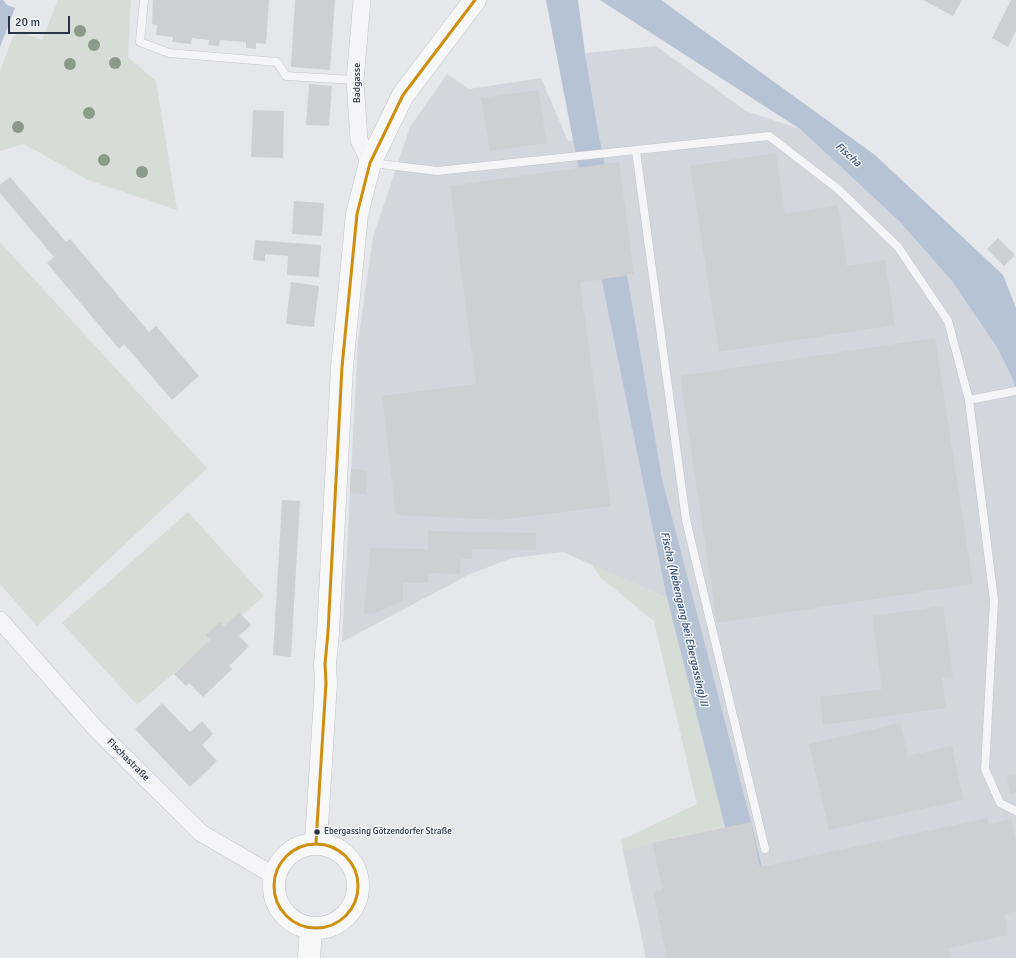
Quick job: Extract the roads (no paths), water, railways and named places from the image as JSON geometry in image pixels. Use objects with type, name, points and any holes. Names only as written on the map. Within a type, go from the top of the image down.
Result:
[{"type":"main road","points":[[316,842],[342,367],[357,214],[370,163],[403,96],[475,0]]},
{"type":"main road","points":[[316,842],[333,847],[347,857],[356,872],[358,889],[354,905],[343,918],[328,926],[311,928],[297,924],[286,916],[278,904],[274,890],[275,876],[280,863],[290,853],[302,846],[316,842]]},
{"type":"main road","points":[[309,958],[311,928]]},
{"type":"street","name":"Badgasse","points":[[362,0],[355,80],[359,140],[370,163]]},
{"type":"street","name":"Fischastraße","points":[[0,620],[96,728],[201,833],[275,876]]},
{"type":"lane","points":[[144,0],[140,42],[169,53],[277,62],[286,76],[355,80]]},
{"type":"lane","points":[[370,163],[437,172],[769,136],[838,189],[898,247],[948,321],[969,400],[994,601],[985,769],[1000,803],[1016,812]]},
{"type":"lane","points":[[636,150],[686,520],[765,849]]},
{"type":"lane","points":[[969,400],[1016,391]]},
{"type":"water","points":[[0,0],[3,0],[7,5],[15,8],[0,47]]},
{"type":"water","name":"Fischa (Nebengang bei Ebergassing) II","points":[[546,0],[578,0],[599,136],[627,275],[662,479],[751,822],[784,958],[757,958],[667,598],[573,140]]},
{"type":"water","name":"Fischa","points":[[600,0],[661,0],[875,155],[1003,275],[1016,308],[1016,389],[998,349],[952,281],[899,221],[800,129]]},
{"type":"place","name":"Ebergassing Götzendorfer Straße","points":[[317,832]]}]
